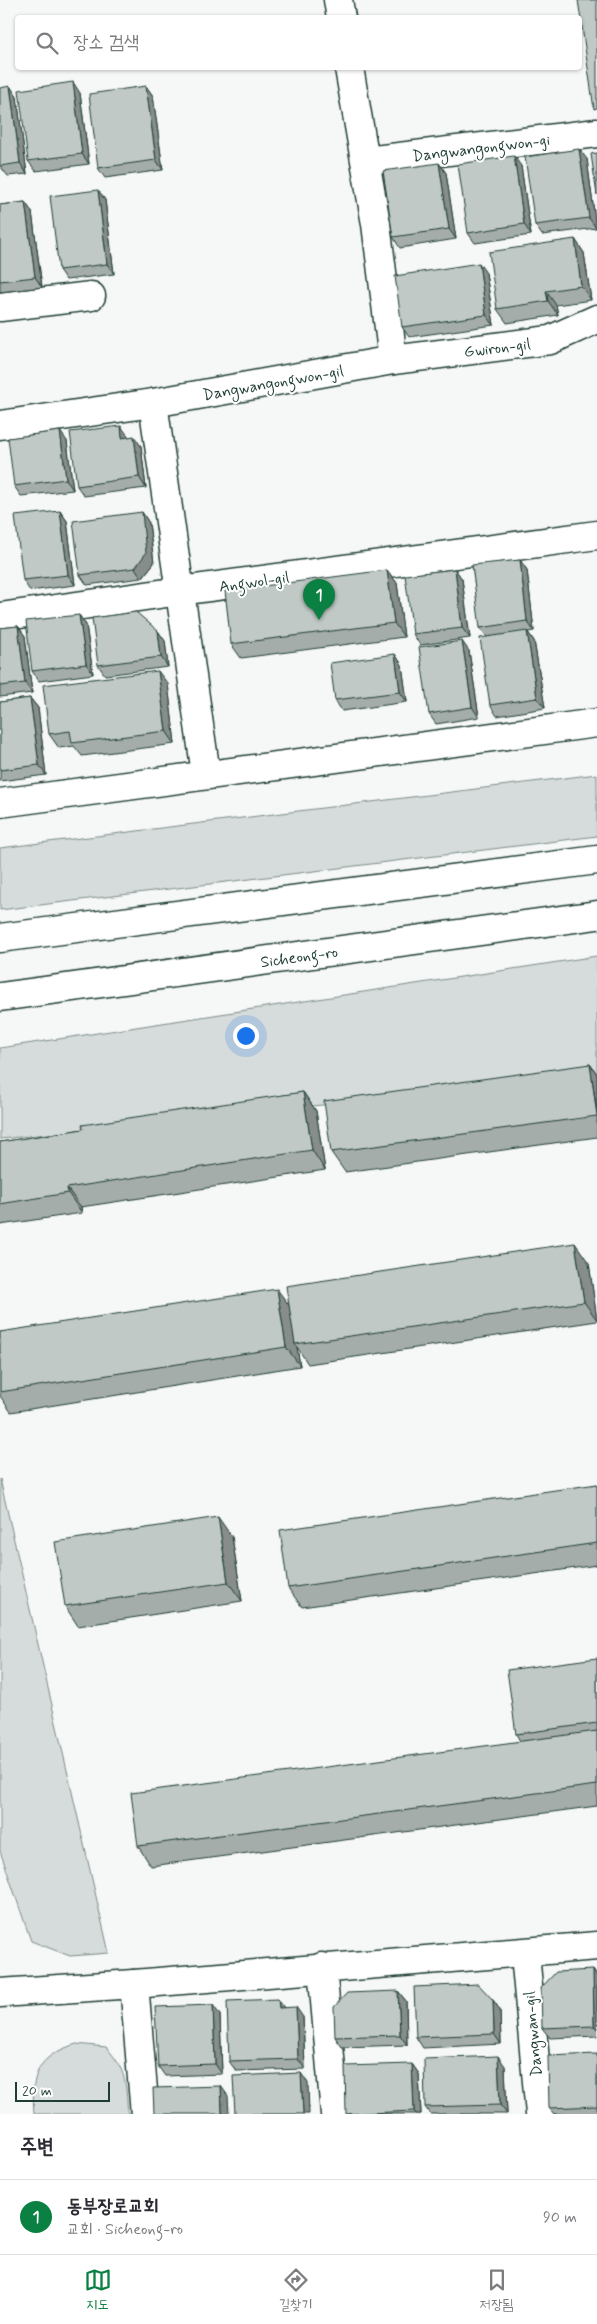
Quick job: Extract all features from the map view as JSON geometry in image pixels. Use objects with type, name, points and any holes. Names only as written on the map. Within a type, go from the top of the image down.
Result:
[{"type":"street","points":[[338,0],[340,15]]},
{"type":"street","points":[[350,70],[366,161],[393,360]]},
{"type":"street","name":"Dangwangongwon-gi","points":[[366,161],[597,133]]},
{"type":"street","points":[[0,307],[91,296]]},
{"type":"street","name":"Gwiron-gil","points":[[393,360],[550,340],[597,319]]},
{"type":"street","name":"Dangwangongwon-gil","points":[[153,403],[393,360]]},
{"type":"street","points":[[0,425],[153,403],[206,774]]},
{"type":"street","name":"Angwol-gil","points":[[0,617],[180,590],[597,535]]},
{"type":"street","points":[[0,804],[206,774],[597,722]]},
{"type":"street","points":[[0,938],[597,860]]},
{"type":"street","name":"Sicheong-ro","points":[[0,998],[597,915]]},
{"type":"street","points":[[0,1992],[134,1984],[322,1967],[525,1954],[597,1946]]},
{"type":"street","name":"Dangwan-gil","points":[[525,1954],[540,2114]]},
{"type":"street","points":[[322,1967],[335,2114]]},
{"type":"street","points":[[134,1984],[145,2114]]},
{"type":"shaded area","points":[[597,774],[597,836],[0,910],[0,848]]},
{"type":"shaded area","points":[[597,956],[597,1076],[0,1139],[0,1048]]},
{"type":"shaded area","points":[[0,1479],[109,1953],[70,1956],[31,1941],[0,1851]]},
{"type":"shaded area","points":[[76,2044],[106,2047],[113,2056],[124,2078],[128,2114],[34,2114],[35,2078],[39,2069],[44,2061],[52,2055]]},
{"type":"building","points":[[578,0],[597,0],[597,108],[594,109],[582,27],[582,15],[580,15]]},
{"type":"building","points":[[73,82],[82,154],[28,161],[19,90]]},
{"type":"building","points":[[10,86],[20,163],[0,166],[0,88]]},
{"type":"building","points":[[146,86],[156,160],[98,168],[89,94]]},
{"type":"building","points":[[579,149],[589,218],[535,225],[525,157]]},
{"type":"building","points":[[597,153],[597,195],[591,154]]},
{"type":"building","points":[[514,156],[524,224],[468,233],[458,164]]},
{"type":"building","points":[[439,163],[449,229],[393,237],[383,171]]},
{"type":"building","points":[[98,190],[107,264],[59,270],[50,196]]},
{"type":"building","points":[[25,202],[35,277],[0,281],[0,205]]},
{"type":"building","points":[[575,239],[581,286],[546,291],[548,301],[497,309],[489,252]]},
{"type":"building","points":[[479,263],[486,315],[402,327],[395,276]]},
{"type":"building","points":[[121,426],[122,438],[134,436],[139,477],[77,486],[70,432]]},
{"type":"building","points":[[60,431],[66,479],[14,486],[8,438]]},
{"type":"building","points":[[60,511],[68,575],[23,580],[15,516]]},
{"type":"building","points":[[142,512],[146,553],[135,568],[80,575],[73,521]]},
{"type":"building","points":[[520,560],[527,621],[480,628],[472,565]]},
{"type":"building","points":[[455,569],[462,628],[413,634],[405,575]]},
{"type":"building","points":[[387,570],[394,623],[231,644],[225,591]]},
{"type":"building","points":[[136,612],[158,631],[161,657],[98,665],[92,618]]},
{"type":"building","points":[[79,615],[86,664],[32,671],[26,621]]},
{"type":"building","points":[[18,626],[25,683],[0,686],[0,628]]},
{"type":"building","points":[[527,631],[537,698],[490,705],[480,638]]},
{"type":"building","points":[[462,641],[472,707],[429,714],[419,647]]},
{"type":"building","points":[[395,654],[400,692],[335,700],[330,663]]},
{"type":"building","points":[[158,671],[166,731],[72,743],[70,731],[49,734],[43,685]]},
{"type":"building","points":[[30,698],[39,765],[0,770],[0,702]]},
{"type":"building","points":[[590,1064],[597,1116],[331,1152],[324,1101]]},
{"type":"building","points":[[303,1092],[312,1150],[67,1188],[68,1193],[0,1204],[0,1142],[83,1129],[82,1125]]},
{"type":"building","points":[[575,1243],[584,1302],[295,1344],[286,1286]]},
{"type":"building","points":[[277,1289],[286,1347],[0,1392],[0,1332]]},
{"type":"building","points":[[597,1484],[597,1543],[288,1588],[280,1530]]},
{"type":"building","points":[[218,1517],[228,1582],[65,1606],[55,1542]]},
{"type":"building","points":[[597,1658],[597,1723],[516,1734],[507,1670]]},
{"type":"building","points":[[597,1731],[597,1785],[138,1846],[131,1793]]},
{"type":"building","points":[[593,1970],[594,2026],[542,2028],[541,1988],[556,1972]]},
{"type":"building","points":[[478,1984],[493,2000],[494,2034],[416,2037],[414,1987]]},
{"type":"building","points":[[398,1991],[400,2035],[335,2037],[334,2007],[347,1993]]},
{"type":"building","points":[[278,1999],[279,2008],[296,2007],[298,2059],[229,2061],[227,2001]]},
{"type":"building","points":[[213,2005],[215,2064],[158,2066],[155,2007]]},
{"type":"building","points":[[597,2054],[597,2106],[549,2108],[548,2056]]},
{"type":"building","points":[[498,2056],[500,2105],[425,2107],[424,2059]]},
{"type":"building","points":[[412,2064],[414,2111],[346,2114],[345,2066]]},
{"type":"building","points":[[301,2073],[303,2114],[235,2114],[233,2076]]},
{"type":"building","points":[[221,2086],[222,2114],[154,2114],[153,2088]]},
{"type":"place","name":"동부장로교회","points":[[319,620]]}]
